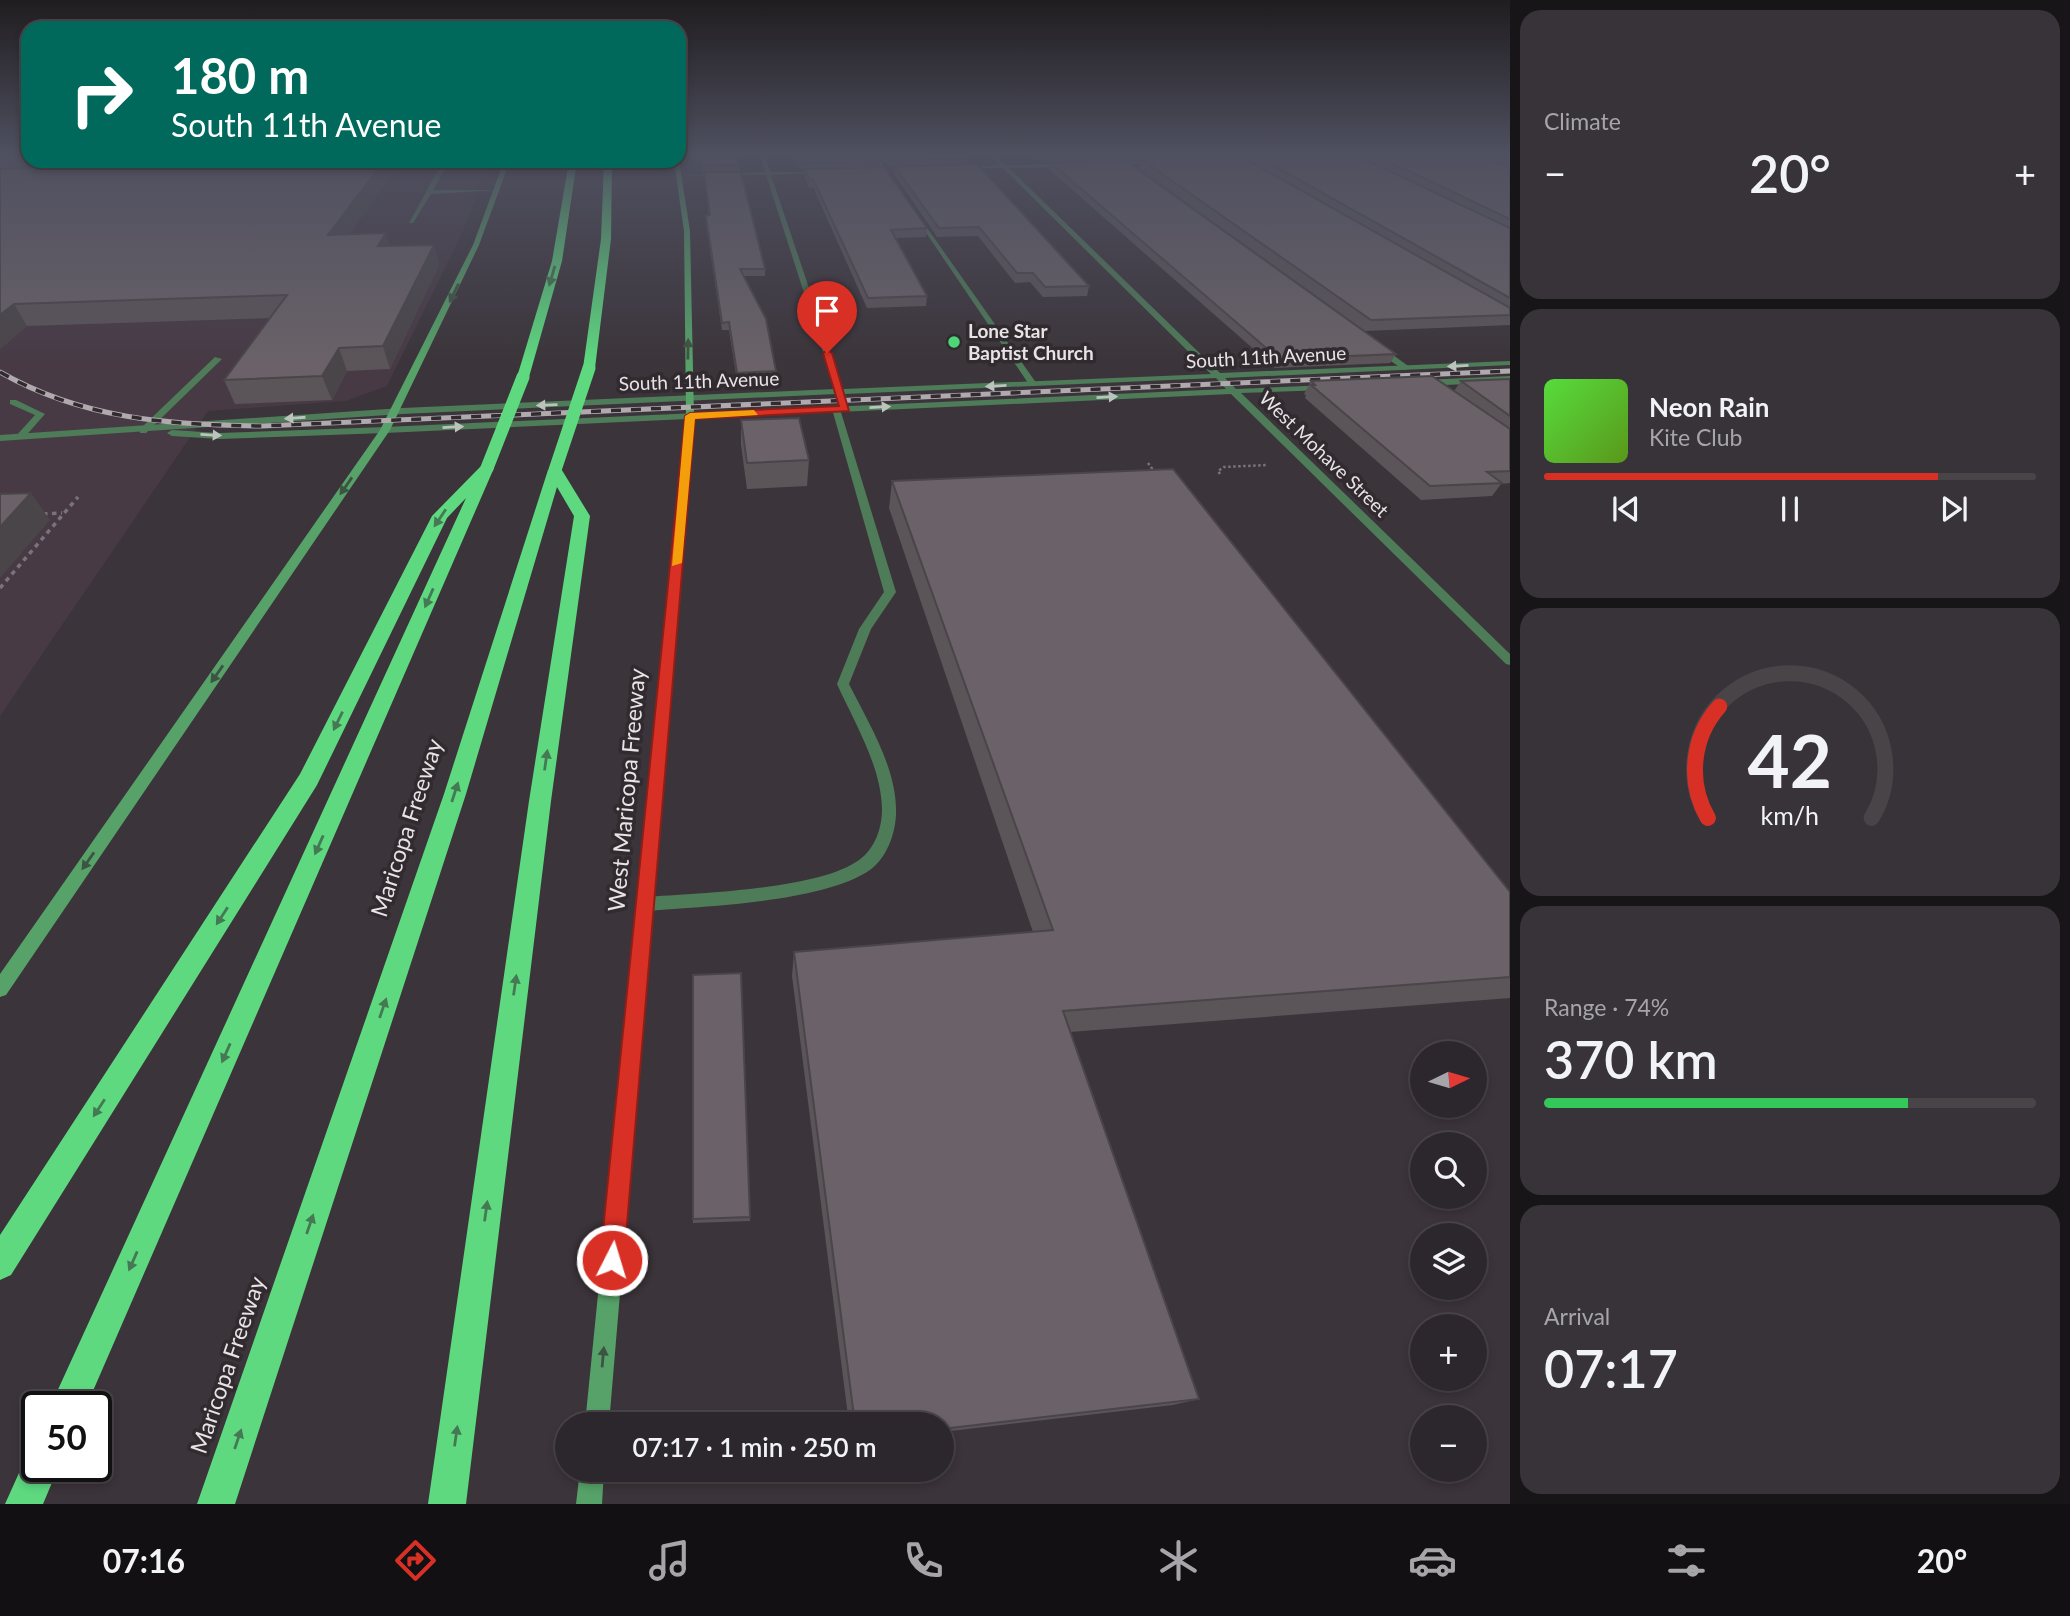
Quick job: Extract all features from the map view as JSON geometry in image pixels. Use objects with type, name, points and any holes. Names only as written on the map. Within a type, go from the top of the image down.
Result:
[{"type":"highway","points":[[75,1391],[486,468],[523,377],[557,261],[563,225]]},
{"type":"highway","name":"Maricopa Freeway","points":[[216,1504],[455,794],[589,368],[606,225]]},
{"type":"highway","points":[[0,1264],[309,779],[440,516],[486,468]]},
{"type":"highway","points":[[447,1504],[540,801],[582,516],[555,470]]},
{"type":"highway","points":[[24,1504],[34,1482]]},
{"type":"main road","points":[[0,989],[385,430],[460,281],[483,225]]},
{"type":"main road","name":"West Maricopa Freeway","points":[[598,1412],[690,416],[689,294],[683,225]]},
{"type":"main road","points":[[589,1504],[591,1482]]},
{"type":"street","points":[[645,904],[797,890],[856,870],[879,852],[889,809],[876,754],[843,684],[865,629],[890,592],[840,409],[840,393],[785,225]]},
{"type":"street","points":[[923,225],[1033,384]]},
{"type":"street","name":"West Mohave Street","points":[[1065,225],[1510,661]]},
{"type":"street","points":[[1376,347],[1407,368]]},
{"type":"street","points":[[143,431],[218,359]]},
{"type":"street","name":"South 11th Avenue","points":[[0,438],[143,431],[190,425],[395,412],[1510,363]]},
{"type":"street","points":[[1414,383],[1510,379]]},
{"type":"street","points":[[1427,382],[1444,395]]},
{"type":"street","name":"South 11th Avenue","points":[[143,431],[219,436],[385,430],[1334,386]]},
{"type":"street","points":[[13,402],[41,414],[20,437]]},
{"type":"path","points":[[1148,463],[1156,475],[1165,473]]},
{"type":"path","points":[[1220,474],[1218,471],[1224,467],[1267,465]]},
{"type":"path","points":[[0,589],[78,497]]},
{"type":"path","points":[[38,514],[63,513]]},
{"type":"shaded area","points":[[0,225],[465,225],[387,386],[346,401],[208,411],[0,716]]},
{"type":"building","points":[[0,225],[335,225],[328,235],[386,233],[378,246],[434,245],[383,346],[339,348],[322,376],[224,380],[287,295],[14,304],[0,315]]},
{"type":"building","points":[[707,225],[754,225],[765,269],[740,269],[766,319],[776,371],[737,373],[729,322],[722,323]]},
{"type":"building","points":[[834,225],[925,225],[927,228],[891,230],[927,296],[868,298]]},
{"type":"building","points":[[937,225],[1033,225],[1089,286],[1045,287],[1033,273],[1017,273],[979,227],[939,228]]},
{"type":"building","points":[[1123,225],[1216,225],[1396,354],[1279,359]]},
{"type":"building","points":[[1236,225],[1363,225],[1510,308],[1510,315],[1371,320]]},
{"type":"building","points":[[1380,225],[1504,225],[1510,228],[1510,298]]},
{"type":"building","points":[[1432,376],[1510,429],[1510,471],[1487,472],[1502,483],[1430,486],[1311,385],[1315,385],[1311,381]]},
{"type":"building","points":[[1510,379],[1510,416],[1461,381]]},
{"type":"building","points":[[799,418],[809,460],[747,463],[741,420]]},
{"type":"building","points":[[1173,469],[1510,892],[1510,977],[1063,1011],[1199,1399],[954,1428],[954,1412],[853,1412],[794,952],[1053,930],[892,481]]},
{"type":"building","points":[[31,493],[0,527],[0,494]]},
{"type":"building","points":[[741,973],[750,1217],[693,1219],[693,975]]},
{"type":"railway","points":[[0,372],[62,400],[127,416],[193,424],[262,426],[1510,371]]},
{"type":"slow traffic","points":[[676,563],[690,416],[754,413]]},
{"type":"place","name":"Lone Star Baptist Church","points":[[954,342]]},
{"type":"route","points":[[612,1260],[690,416],[845,409],[827,353]]}]
